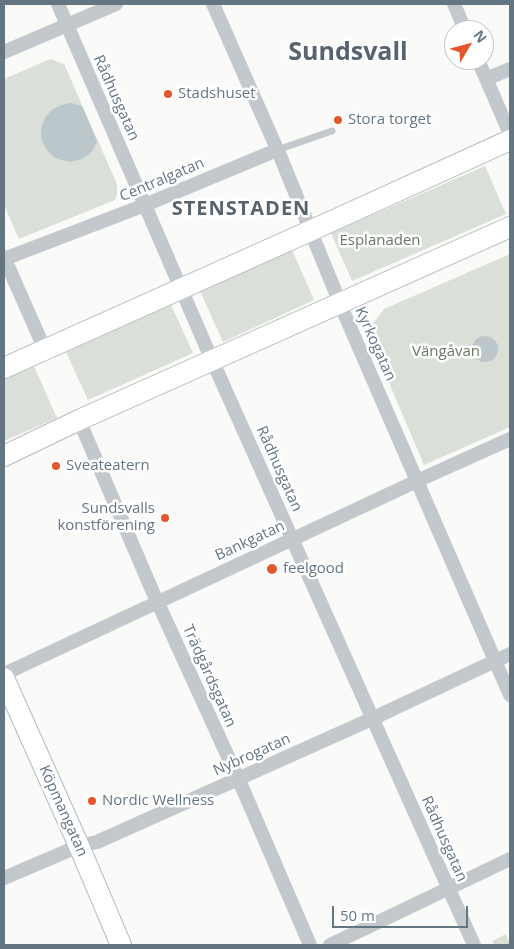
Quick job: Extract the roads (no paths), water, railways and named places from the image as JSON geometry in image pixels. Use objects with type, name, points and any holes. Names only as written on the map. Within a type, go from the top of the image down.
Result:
[{"type":"street","name":"Rådhusgatan","points":[[58,4],[212,360],[474,945]]},
{"type":"street","points":[[4,52],[116,4]]},
{"type":"street","name":"Kyrkogatan","points":[[213,4],[510,695]]},
{"type":"street","points":[[454,4],[461,20]]},
{"type":"street","points":[[486,79],[510,69]]},
{"type":"street","points":[[482,70],[510,134]]},
{"type":"street","points":[[4,368],[510,140]]},
{"type":"street","name":"Centralgatan","points":[[4,258],[145,205],[277,150]]},
{"type":"street","points":[[4,456],[79,420],[510,226]]},
{"type":"street","points":[[4,258],[45,350]]},
{"type":"street","name":"Trädgårdsgatan","points":[[79,420],[310,945]]},
{"type":"street","name":"Bankgatan","points":[[4,676],[158,602],[510,439]]},
{"type":"street","name":"Nybrogatan","points":[[4,878],[79,846],[97,842],[510,654]]},
{"type":"street","name":"Köpmangatan","points":[[4,676],[121,945]]},
{"type":"street","points":[[330,945],[510,859]]},
{"type":"lane","name":"Centralgatan","points":[[277,150],[332,131]]},
{"type":"place","name":"Stadshuset","points":[[168,94]]},
{"type":"place","name":"Stora torget","points":[[338,120]]},
{"type":"place","name":"Sveateatern","points":[[56,466]]},
{"type":"place","name":"Sundsvalls konstförening","points":[[165,518]]},
{"type":"place","name":"feelgood","points":[[272,569]]},
{"type":"place","name":"Nordic Wellness","points":[[92,801]]},
{"type":"district","name":"Sundsvall","points":[[348,53]]},
{"type":"district","name":"STENSTADEN","points":[[241,209]]},
{"type":"park label","name":"Esplanaden","points":[[380,241]]},
{"type":"park label","name":"Vängåvan","points":[[446,352]]}]
